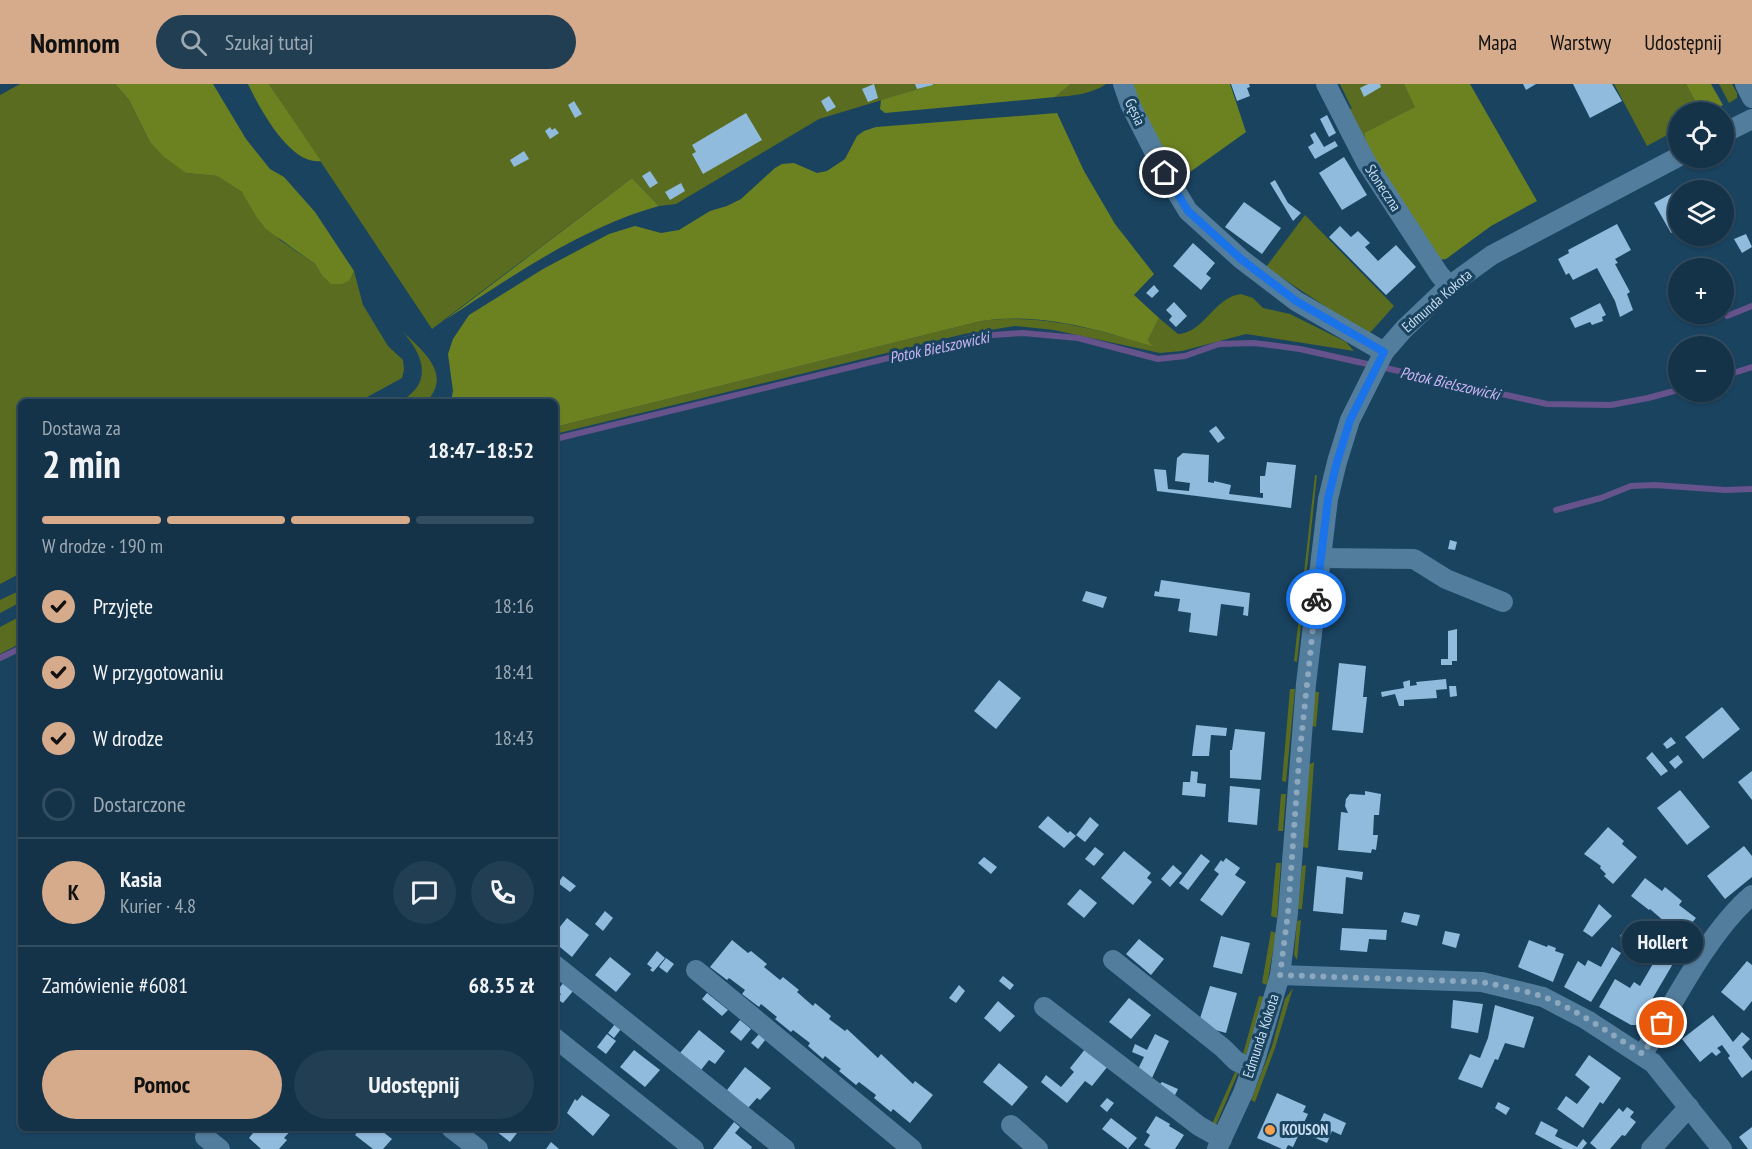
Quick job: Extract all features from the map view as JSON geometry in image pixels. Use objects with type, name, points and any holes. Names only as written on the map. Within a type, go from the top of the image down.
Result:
[{"type":"street","name":"Gęsia","points":[[1123,84],[1130,104],[1165,173],[1188,211],[1241,259],[1296,301],[1383,355]]},
{"type":"street","name":"Słoneczna","points":[[1326,84],[1366,162],[1449,286]]},
{"type":"street","points":[[1745,84],[1752,98]]},
{"type":"street","points":[[1734,129],[1752,119]]},
{"type":"street","name":"Edmunda Kokota","points":[[1219,1144],[1252,1069],[1280,975],[1288,913],[1306,684],[1328,499],[1350,420],[1383,355],[1404,329],[1449,286],[1492,255],[1668,162]]},
{"type":"street","points":[[1321,558],[1414,560],[1446,579],[1503,602]]},
{"type":"street","points":[[1643,1054],[1700,960],[1732,915],[1752,895]]},
{"type":"street","points":[[1113,960],[1223,1048],[1236,1062],[1252,1069]]},
{"type":"street","points":[[558,967],[785,1149]]},
{"type":"street","points":[[696,970],[912,1149]]},
{"type":"street","points":[[1280,975],[1482,982],[1543,997],[1587,1020],[1643,1054],[1663,1074],[1722,1149]]},
{"type":"street","points":[[1044,1007],[1199,1126],[1219,1144]]},
{"type":"street","points":[[558,1040],[694,1149]]},
{"type":"street","points":[[1651,1149],[1689,1107]]},
{"type":"street","points":[[1011,1125],[1038,1149]]},
{"type":"street","points":[[455,1131],[478,1149]]},
{"type":"green space","points":[[20,84],[115,84],[129,100],[150,142],[186,173],[217,176],[242,192],[280,240],[315,264],[321,274],[350,280],[354,271],[363,305],[388,346],[403,360],[402,378],[364,399],[18,399],[18,575],[0,584],[0,95]]},
{"type":"green space","points":[[115,84],[213,84],[246,139],[270,169],[284,177],[315,212],[354,271],[350,280],[342,284],[331,284],[315,264],[266,229],[242,192],[217,176],[186,173],[163,156],[150,142],[129,100]]},
{"type":"green space","points":[[248,84],[269,84],[321,161],[309,160],[287,145],[268,120]]},
{"type":"green space","points":[[269,84],[935,84],[819,119],[676,204],[659,206],[632,178],[432,329]]},
{"type":"green space","points":[[935,84],[1071,84],[1055,97],[885,113],[880,109],[881,100]]},
{"type":"green space","points":[[1071,84],[1106,84],[1088,92],[1055,97]]},
{"type":"green space","points":[[1130,84],[1230,84],[1246,132],[1176,182]]},
{"type":"green space","points":[[1340,84],[1404,84],[1416,107],[1364,133],[1366,143],[1343,106],[1352,109]]},
{"type":"green space","points":[[1404,84],[1470,84],[1537,201],[1491,226],[1446,259],[1438,260],[1370,159],[1364,133],[1415,107]]},
{"type":"green space","points":[[1614,84],[1686,84],[1696,102],[1668,102],[1668,134],[1647,146]]},
{"type":"green space","points":[[1686,84],[1711,84],[1721,102],[1696,102]]},
{"type":"green space","points":[[1719,84],[1732,84],[1737,93],[1737,98],[1728,102]]},
{"type":"green space","points":[[1057,113],[1084,171],[1115,224],[1154,274],[1134,295],[1159,318],[1148,340],[1152,346],[1046,320],[1003,319],[981,321],[558,426],[558,399],[452,399],[453,391],[448,354],[453,339],[469,315],[543,269],[609,234],[635,226],[661,233],[679,230],[710,211],[741,199],[782,164],[794,163],[817,173],[827,171],[845,159],[857,136],[876,127]]},
{"type":"green space","points":[[632,178],[659,206],[630,215],[575,240],[522,270],[445,320]]},
{"type":"green space","points":[[1305,215],[1394,306],[1368,335],[1266,267]]},
{"type":"green space","points":[[1241,294],[1253,298],[1263,308],[1290,314],[1346,342],[1354,351],[1246,334],[1182,351],[1160,353],[1054,330],[1015,326],[964,334],[558,433],[558,426],[981,321],[1025,319],[1046,321],[1088,328],[1151,345],[1148,340],[1159,318],[1178,334],[1187,332],[1202,322],[1223,301]]},
{"type":"green space","points":[[402,331],[426,355],[436,373],[437,382],[434,392],[428,399],[404,399],[417,387],[422,369],[420,359],[410,340]]},
{"type":"green space","points":[[1315,475],[1317,475],[1297,662],[1294,661]]},
{"type":"green space","points":[[18,591],[18,604],[0,613],[0,600]]},
{"type":"green space","points":[[18,618],[18,645],[0,654],[0,627]]},
{"type":"green space","points":[[1290,689],[1295,689],[1286,782],[1282,781]]},
{"type":"green space","points":[[1315,692],[1319,692],[1316,727],[1312,726]]},
{"type":"green space","points":[[1314,762],[1308,848],[1303,847],[1308,765]]},
{"type":"green space","points":[[1281,794],[1286,794],[1283,831],[1278,831]]},
{"type":"green space","points":[[1276,863],[1281,863],[1277,918],[1271,916]]},
{"type":"green space","points":[[1306,865],[1302,909],[1298,909],[1302,866]]},
{"type":"green space","points":[[1301,920],[1297,960],[1294,955],[1297,921]]},
{"type":"green space","points":[[1271,931],[1276,933],[1267,985],[1262,983]]},
{"type":"green space","points":[[1293,988],[1275,1048],[1255,1102],[1251,1100],[1272,1046],[1285,999]]},
{"type":"green space","points":[[1259,996],[1264,997],[1246,1055],[1243,1054]]},
{"type":"green space","points":[[1235,1072],[1238,1073],[1216,1125],[1212,1124]]},
{"type":"building","points":[[874,84],[878,98],[868,102],[862,89]]},
{"type":"building","points":[[915,84],[933,84],[933,85],[917,89]]},
{"type":"building","points":[[1231,84],[1249,84],[1250,87],[1247,88],[1250,96],[1237,101]]},
{"type":"building","points":[[1368,84],[1380,84],[1381,87],[1364,97],[1360,88]]},
{"type":"building","points":[[1523,84],[1536,84],[1526,90]]},
{"type":"building","points":[[1573,84],[1612,84],[1622,101],[1590,118]]},
{"type":"building","points":[[829,96],[836,107],[827,112],[821,101]]},
{"type":"building","points":[[574,101],[582,114],[575,118],[568,105]]},
{"type":"building","points":[[746,113],[762,140],[703,174],[692,154],[696,152],[692,145]]},
{"type":"building","points":[[1327,115],[1336,133],[1329,137],[1320,119]]},
{"type":"building","points":[[550,127],[552,130],[555,128],[559,133],[550,139],[545,131]]},
{"type":"building","points":[[1315,132],[1324,147],[1335,141],[1338,146],[1315,159],[1308,147],[1314,143],[1310,135]]},
{"type":"building","points":[[524,151],[529,159],[514,167],[510,160]]},
{"type":"building","points":[[1344,157],[1367,195],[1342,210],[1319,173]]},
{"type":"building","points":[[650,171],[658,183],[650,188],[642,176]]},
{"type":"building","points":[[1275,180],[1288,203],[1301,213],[1293,221],[1270,183]]},
{"type":"building","points":[[681,183],[685,191],[670,200],[665,192]]},
{"type":"building","points":[[1668,195],[1668,228],[1654,203]]},
{"type":"building","points":[[1244,202],[1281,228],[1262,254],[1225,227]]},
{"type":"building","points":[[1617,224],[1631,250],[1615,259],[1618,263],[1615,264],[1630,292],[1627,294],[1633,310],[1620,317],[1615,301],[1597,268],[1573,280],[1569,273],[1566,275],[1558,259],[1569,253],[1568,250]]},
{"type":"building","points":[[1340,226],[1351,237],[1358,231],[1370,243],[1365,247],[1378,261],[1396,245],[1416,267],[1386,295],[1329,237]]},
{"type":"building","points":[[1746,234],[1752,247],[1742,253],[1734,239]]},
{"type":"building","points":[[1193,243],[1215,263],[1206,274],[1211,278],[1201,290],[1173,266]]},
{"type":"building","points":[[1154,285],[1159,291],[1152,298],[1146,293]]},
{"type":"building","points":[[1174,302],[1187,316],[1176,327],[1169,320],[1172,316],[1166,310]]},
{"type":"building","points":[[1600,303],[1606,315],[1602,317],[1603,321],[1592,325],[1590,322],[1575,328],[1570,318]]},
{"type":"building","points":[[1216,426],[1225,438],[1218,443],[1209,431]]},
{"type":"building","points":[[1183,453],[1209,455],[1208,482],[1231,485],[1229,494],[1263,498],[1263,493],[1260,493],[1260,476],[1265,476],[1267,462],[1296,465],[1291,508],[1157,491],[1154,469],[1166,470],[1168,489],[1189,491],[1190,483],[1175,481],[1177,458]]},
{"type":"building","points":[[1450,540],[1457,542],[1455,550],[1448,549]]},
{"type":"building","points":[[1161,580],[1250,593],[1248,616],[1243,615],[1244,607],[1221,604],[1217,636],[1189,632],[1191,613],[1178,611],[1180,599],[1154,596],[1155,591],[1159,592]]},
{"type":"building","points":[[1086,591],[1107,597],[1103,608],[1082,601]]},
{"type":"building","points":[[1457,629],[1457,661],[1452,661],[1452,665],[1441,665],[1441,659],[1448,659],[1448,631]]},
{"type":"building","points":[[1339,663],[1366,666],[1363,697],[1367,697],[1363,733],[1332,730]]},
{"type":"building","points":[[1446,679],[1447,689],[1436,690],[1437,698],[1404,700],[1404,706],[1399,706],[1395,694],[1382,697],[1381,692],[1404,688],[1403,682],[1410,680],[1410,686],[1417,685],[1416,682]]},
{"type":"building","points":[[999,680],[1021,698],[996,729],[974,711]]},
{"type":"building","points":[[1449,686],[1456,686],[1457,696],[1450,697]]},
{"type":"building","points":[[1722,707],[1740,729],[1703,759],[1685,737]]},
{"type":"building","points":[[1196,725],[1227,728],[1226,736],[1211,735],[1209,756],[1192,756]]},
{"type":"building","points":[[1235,729],[1265,732],[1261,780],[1230,778],[1230,750],[1232,750]]},
{"type":"building","points":[[1671,737],[1676,743],[1667,749],[1663,744]]},
{"type":"building","points":[[1652,752],[1668,771],[1661,776],[1646,758]]},
{"type":"building","points":[[1678,755],[1683,762],[1675,769],[1669,762]]},
{"type":"building","points":[[1191,771],[1198,772],[1197,783],[1206,784],[1205,797],[1182,795],[1183,782],[1190,782]]},
{"type":"building","points":[[1752,771],[1752,800],[1738,782]]},
{"type":"building","points":[[1230,786],[1260,789],[1257,825],[1228,822]]},
{"type":"building","points":[[1680,790],[1710,827],[1687,845],[1657,808]]},
{"type":"building","points":[[1365,791],[1381,794],[1379,815],[1374,815],[1373,835],[1378,835],[1376,850],[1372,849],[1371,853],[1338,850],[1341,812],[1348,813],[1345,806],[1346,799],[1350,794],[1365,795]]},
{"type":"building","points":[[1048,816],[1068,833],[1070,831],[1076,836],[1064,848],[1038,827]]},
{"type":"building","points":[[1090,817],[1099,825],[1085,842],[1076,835]]},
{"type":"building","points":[[1608,827],[1637,857],[1613,884],[1604,876],[1606,874],[1600,868],[1601,866],[1584,854]]},
{"type":"building","points":[[1744,846],[1752,856],[1752,877],[1725,899],[1707,876]]},
{"type":"building","points":[[1095,847],[1104,854],[1094,866],[1085,859]]},
{"type":"building","points":[[1124,851],[1151,873],[1147,878],[1152,882],[1133,905],[1101,878]]},
{"type":"building","points":[[1201,854],[1210,861],[1188,890],[1179,883]]},
{"type":"building","points":[[984,857],[997,867],[991,874],[978,863]]},
{"type":"building","points":[[1226,858],[1240,868],[1235,875],[1246,882],[1222,916],[1200,900],[1219,874],[1214,870],[1221,860],[1223,862]]},
{"type":"building","points":[[1173,865],[1182,873],[1170,887],[1161,879]]},
{"type":"building","points":[[1317,866],[1363,872],[1362,880],[1346,877],[1343,914],[1313,911]]},
{"type":"building","points":[[563,876],[576,886],[570,892],[558,883]]},
{"type":"building","points":[[1645,878],[1662,891],[1665,887],[1682,901],[1679,905],[1696,918],[1681,936],[1631,896]]},
{"type":"building","points":[[1080,889],[1097,903],[1084,918],[1067,904]]},
{"type":"building","points":[[1599,904],[1612,916],[1592,937],[1583,931]]},
{"type":"building","points":[[605,911],[613,918],[603,931],[595,924]]},
{"type":"building","points":[[1404,912],[1420,915],[1417,926],[1401,922]]},
{"type":"building","points":[[567,918],[589,935],[572,957],[558,945],[558,929]]},
{"type":"building","points":[[1627,927],[1674,962],[1637,1025],[1631,1025],[1599,1007],[1615,979],[1630,988],[1634,982],[1640,986],[1654,962],[1620,936]]},
{"type":"building","points":[[1342,928],[1387,930],[1386,940],[1369,939],[1367,952],[1340,950]]},
{"type":"building","points":[[1445,931],[1460,934],[1456,948],[1442,944]]},
{"type":"building","points":[[1221,936],[1250,943],[1242,974],[1213,967]]},
{"type":"building","points":[[1139,939],[1164,959],[1151,975],[1126,954]]},
{"type":"building","points":[[732,940],[748,953],[751,951],[767,964],[764,967],[780,980],[783,977],[813,1006],[815,1003],[831,1016],[829,1019],[845,1031],[847,1029],[878,1058],[881,1054],[913,1084],[915,1081],[933,1095],[910,1123],[893,1109],[891,1112],[874,1098],[876,1095],[859,1082],[856,1085],[825,1056],[823,1059],[808,1046],[810,1043],[793,1030],[791,1032],[761,1004],[759,1007],[742,994],[745,990],[710,967]]},
{"type":"building","points":[[1529,940],[1556,948],[1555,951],[1564,954],[1553,982],[1518,967]]},
{"type":"building","points":[[1612,947],[1621,953],[1591,1002],[1564,987],[1578,961],[1585,966],[1588,960],[1601,967]]},
{"type":"building","points":[[657,951],[665,958],[653,972],[647,964]]},
{"type":"building","points":[[610,957],[631,974],[616,992],[595,975]]},
{"type":"building","points":[[666,958],[674,964],[667,973],[659,967]]},
{"type":"building","points":[[1747,961],[1752,965],[1752,1001],[1744,1011],[1721,992]]},
{"type":"building","points":[[1003,976],[1014,985],[1010,990],[999,981]]},
{"type":"building","points":[[564,982],[574,990],[563,1003],[558,1000],[561,994],[558,990]]},
{"type":"building","points":[[959,985],[965,991],[956,1003],[949,998]]},
{"type":"building","points":[[1210,986],[1237,993],[1226,1033],[1198,1025]]},
{"type":"building","points":[[707,993],[728,1010],[722,1016],[702,999]]},
{"type":"building","points":[[1129,998],[1151,1015],[1131,1039],[1109,1022]]},
{"type":"building","points":[[1453,1000],[1483,1004],[1478,1033],[1451,1028]]},
{"type":"building","points":[[998,1001],[1015,1016],[1000,1032],[984,1018]]},
{"type":"building","points":[[1495,1005],[1534,1017],[1524,1048],[1505,1043],[1482,1088],[1458,1079],[1470,1054],[1480,1058],[1488,1038]]},
{"type":"building","points":[[1713,1015],[1733,1042],[1742,1032],[1750,1039],[1742,1047],[1752,1060],[1752,1070],[1742,1078],[1722,1045],[1717,1048],[1721,1052],[1716,1056],[1712,1052],[1700,1062],[1682,1039]]},
{"type":"building","points":[[740,1020],[751,1029],[741,1041],[730,1032]]},
{"type":"building","points":[[615,1024],[621,1029],[614,1038],[608,1033]]},
{"type":"building","points":[[699,1030],[725,1051],[715,1064],[709,1060],[701,1070],[680,1053]]},
{"type":"building","points":[[607,1034],[616,1041],[606,1054],[597,1047]]},
{"type":"building","points":[[759,1034],[766,1039],[758,1049],[751,1043]]},
{"type":"building","points":[[1155,1034],[1169,1041],[1152,1078],[1160,1084],[1162,1082],[1178,1089],[1173,1099],[1140,1070],[1139,1067],[1144,1057],[1132,1052],[1135,1044],[1147,1050]]},
{"type":"building","points":[[1086,1048],[1108,1066],[1092,1086],[1085,1081],[1067,1103],[1041,1082],[1046,1075],[1061,1087],[1074,1072],[1070,1068]]},
{"type":"building","points":[[634,1050],[660,1070],[645,1087],[620,1067]]},
{"type":"building","points":[[1589,1055],[1621,1078],[1603,1104],[1600,1102],[1583,1128],[1557,1109],[1566,1096],[1577,1104],[1590,1087],[1575,1075]]},
{"type":"building","points":[[999,1063],[1028,1087],[1012,1106],[983,1082]]},
{"type":"building","points":[[745,1067],[771,1088],[760,1100],[757,1098],[748,1108],[727,1090]]},
{"type":"building","points":[[1277,1093],[1306,1106],[1303,1112],[1308,1114],[1293,1147],[1288,1145],[1286,1149],[1257,1138]]},
{"type":"building","points":[[582,1095],[610,1115],[593,1136],[567,1113],[575,1099],[577,1101]]},
{"type":"building","points":[[1107,1098],[1114,1103],[1107,1112],[1100,1106]]},
{"type":"building","points":[[1498,1102],[1510,1108],[1506,1115],[1495,1108]]},
{"type":"building","points":[[1627,1107],[1634,1112],[1630,1117],[1636,1122],[1625,1136],[1622,1135],[1610,1149],[1597,1149],[1590,1143],[1619,1108],[1623,1112]]},
{"type":"building","points":[[1324,1113],[1346,1123],[1341,1135],[1332,1131],[1327,1143],[1313,1137]]},
{"type":"building","points":[[1156,1116],[1184,1135],[1175,1149],[1151,1149],[1144,1145],[1150,1135],[1146,1132]]},
{"type":"building","points":[[1111,1118],[1137,1138],[1128,1149],[1102,1129]]},
{"type":"building","points":[[1541,1121],[1558,1130],[1555,1136],[1577,1147],[1583,1139],[1587,1143],[1582,1149],[1563,1149],[1535,1134]]},
{"type":"building","points":[[734,1122],[740,1127],[735,1133],[752,1147],[751,1149],[713,1149]]},
{"type":"building","points":[[1752,1127],[1752,1149],[1748,1149],[1739,1137]]},
{"type":"building","points":[[255,1131],[290,1131],[284,1138],[287,1140],[279,1149],[261,1149],[249,1138]]},
{"type":"building","points":[[358,1131],[382,1131],[392,1139],[383,1149],[373,1149],[355,1135]]},
{"type":"building","points":[[496,1131],[519,1131],[510,1142]]},
{"type":"building","points":[[551,1142],[559,1149],[546,1149]]},
{"type":"waterway","points":[[1734,313],[1752,306]]},
{"type":"waterway","name":"Potok Bielszowicki","points":[[558,438],[979,336],[1023,333],[1078,338],[1158,359],[1185,356],[1219,344],[1254,343],[1300,349],[1547,404],[1611,405],[1668,393]]},
{"type":"waterway","name":"Potok Bielszowicki","points":[[1734,373],[1752,367]]},
{"type":"waterway","points":[[1556,510],[1601,498],[1631,486],[1752,489]]},
{"type":"waterway","name":"Potok Bielszowicki","points":[[0,658],[18,649]]},
{"type":"way so far","points":[[1316,599],[1299,760],[1288,913],[1280,975],[1448,980],[1482,982],[1513,988],[1543,997],[1587,1020],[1643,1054],[1662,1023]]},
{"type":"place","name":"Hollert","points":[[1662,1023]]},
{"type":"place","name":"KOUSON","points":[[1270,1130]]},
{"type":"route","points":[[1165,173],[1188,211],[1241,259],[1296,301],[1384,352],[1350,420],[1337,462],[1328,499],[1316,599]]}]
